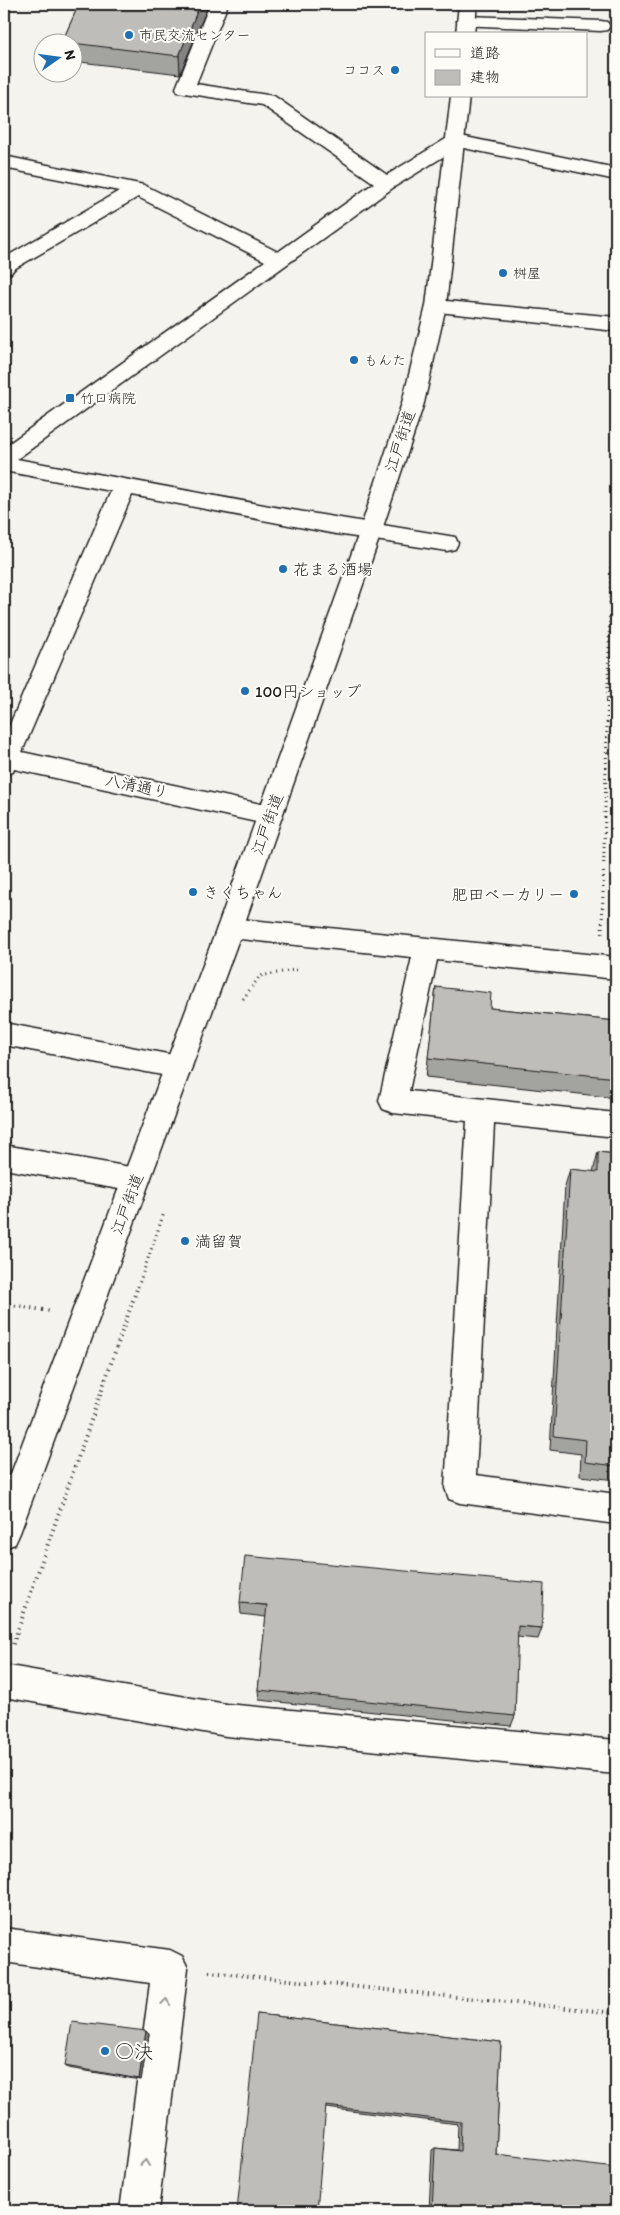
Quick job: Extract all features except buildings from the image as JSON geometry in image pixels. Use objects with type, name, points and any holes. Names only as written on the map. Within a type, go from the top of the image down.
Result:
[{"type":"street","points":[[219,4],[185,88],[267,100],[387,183]]},
{"type":"street","points":[[466,20],[601,26]]},
{"type":"street","name":"江戸街道","points":[[4,1533],[230,928],[370,533],[413,403],[436,306],[460,98]]},
{"type":"street","points":[[4,458],[387,183],[456,141],[616,174]]},
{"type":"street","points":[[4,162],[137,189],[279,260]]},
{"type":"street","points":[[4,269],[6,265],[137,189]]},
{"type":"street","points":[[436,306],[616,324]]},
{"type":"street","points":[[4,464],[125,485],[370,533],[447,543]]},
{"type":"street","points":[[5,760],[125,485]]},
{"type":"street","name":"八清通り","points":[[5,760],[270,815]]},
{"type":"street","points":[[230,928],[609,967]]},
{"type":"street","points":[[427,948],[393,1101],[616,1125]]},
{"type":"street","points":[[4,1034],[178,1067]]},
{"type":"street","points":[[481,1110],[460,1488],[616,1509]]},
{"type":"street","points":[[4,1157],[136,1180]]},
{"type":"street","points":[[4,1681],[226,1720],[616,1757]]},
{"type":"street","points":[[4,1945],[170,1968],[139,2211]]},
{"type":"path","points":[[609,967],[606,700],[613,500],[616,500]]},
{"type":"path","points":[[606,700],[616,700]]},
{"type":"path","points":[[238,1005],[260,976],[308,968]]},
{"type":"path","points":[[11,1649],[166,1210]]},
{"type":"path","points":[[4,1304],[85,1315]]},
{"type":"path","points":[[206,1971],[616,2013]]},
{"type":"place","name":"市民交流センター","points":[[129,35]]},
{"type":"place","name":"ココス","points":[[395,70]]},
{"type":"place","name":"桝屋","points":[[503,273]]},
{"type":"place","name":"もんた","points":[[354,360]]},
{"type":"place","name":"竹口病院","points":[[70,398]]},
{"type":"place","name":"花まる酒場","points":[[283,569]]},
{"type":"place","name":"100円ショップ","points":[[245,691]]},
{"type":"place","name":"きくちゃん","points":[[193,892]]},
{"type":"place","name":"肥田ベーカリー","points":[[574,894]]},
{"type":"place","name":"満留賀","points":[[185,1241]]},
{"type":"place","name":"○決","points":[[105,2051]]}]
